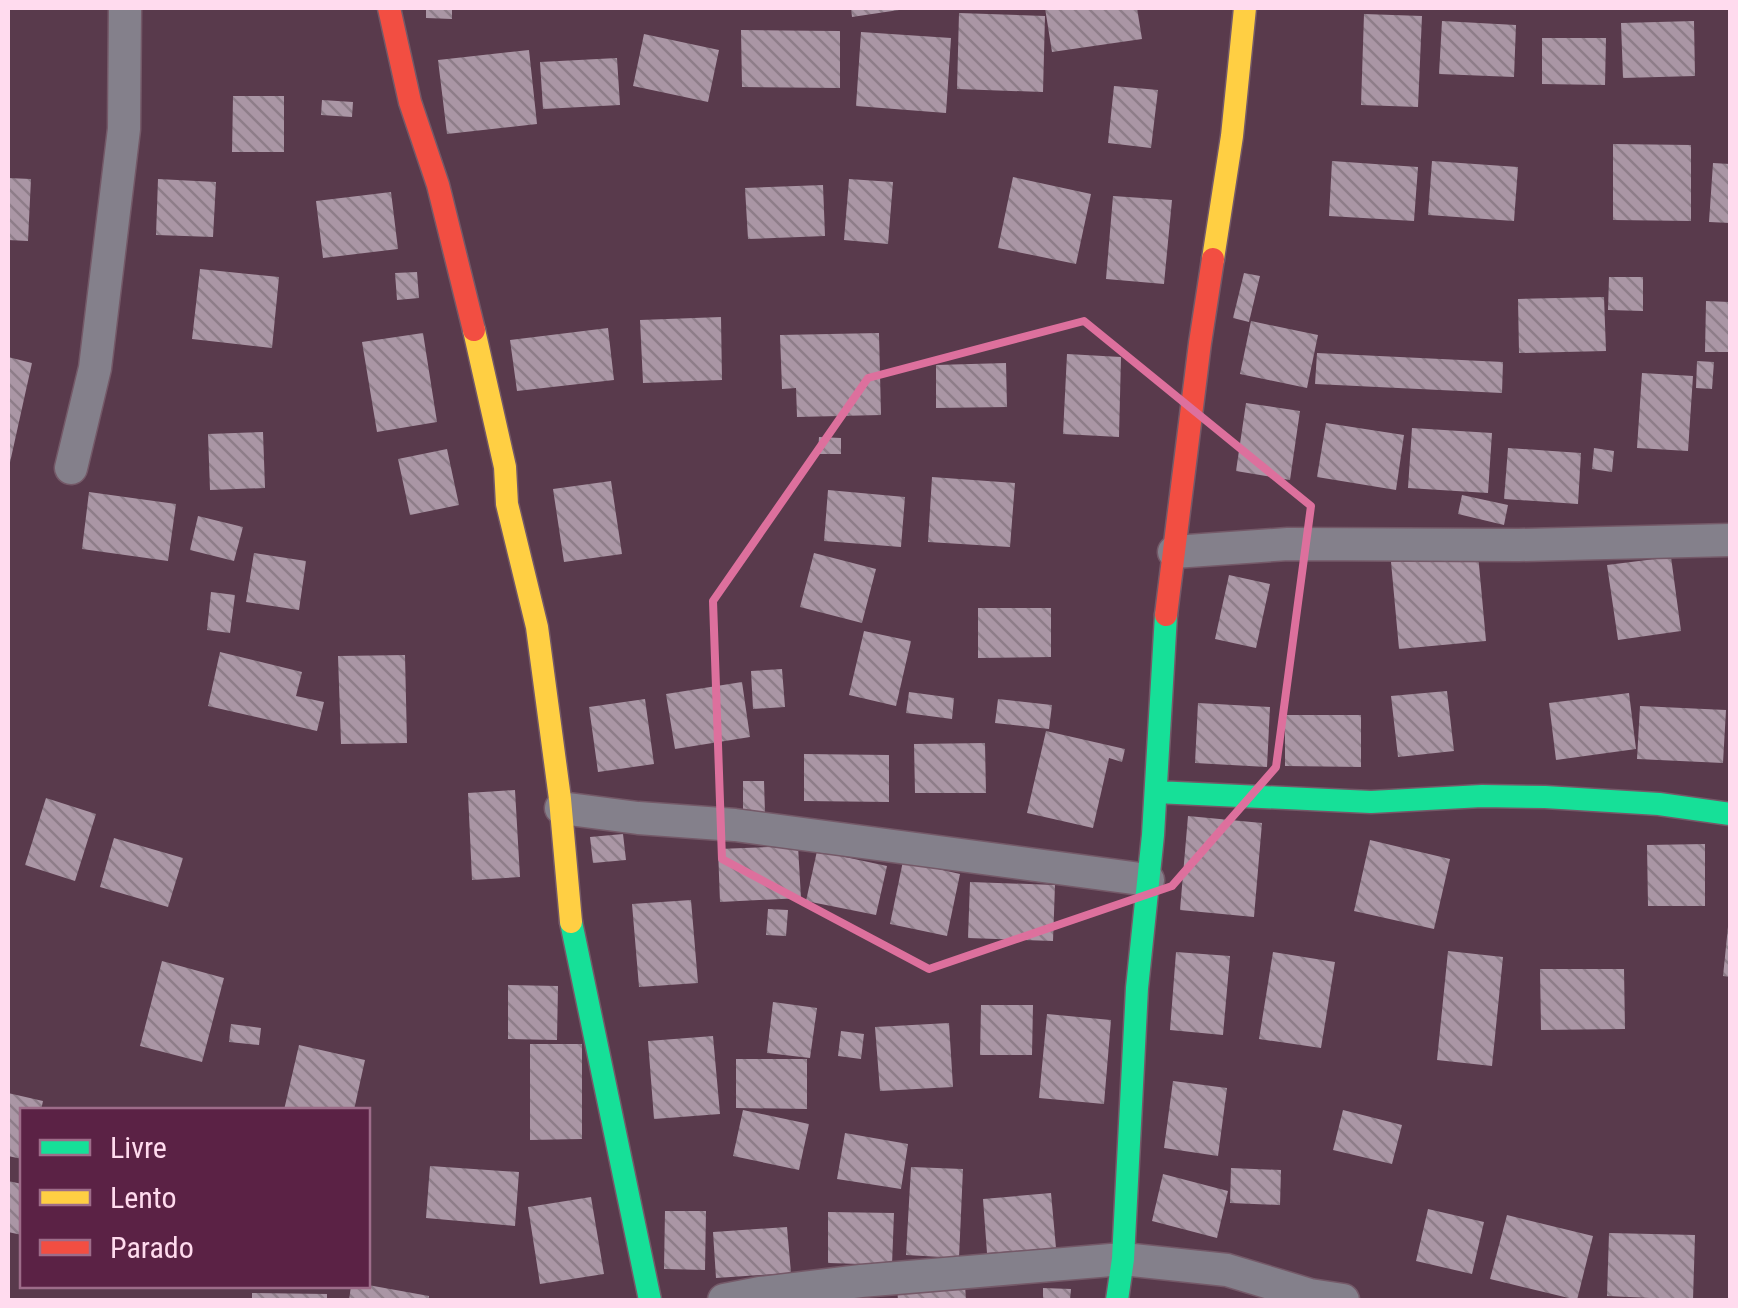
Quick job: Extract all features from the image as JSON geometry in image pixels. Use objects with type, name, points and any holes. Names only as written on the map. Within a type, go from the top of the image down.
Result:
[{"type":"street","points":[[71,468],[95,368],[124,129],[125,8]]},
{"type":"street","points":[[389,8],[410,102],[438,185],[462,276],[505,467],[508,504],[536,627],[561,808],[569,913],[650,1300]]},
{"type":"street","points":[[1117,1300],[1137,988],[1156,792],[1164,632],[1246,8]]},
{"type":"street","points":[[1174,552],[1288,544],[1519,545],[1730,540]]},
{"type":"street","points":[[1156,792],[1371,802],[1545,796],[1659,804],[1730,814]]},
{"type":"street","points":[[561,808],[735,826],[1148,880]]},
{"type":"street","points":[[724,1300],[860,1281],[1122,1260],[1227,1270],[1299,1292],[1343,1300]]},
{"type":"highlighted area","points":[[1084,321],[1311,506],[1276,767],[1172,886],[929,969],[722,859],[713,601],[868,378]]},
{"type":"building","points":[[426,8],[452,8],[452,19],[426,18]]},
{"type":"building","points":[[851,8],[899,8],[899,10],[852,17]]},
{"type":"building","points":[[1045,8],[1137,8],[1142,39],[1052,52]]},
{"type":"building","points":[[959,13],[1045,16],[1043,92],[957,89]]},
{"type":"building","points":[[1364,14],[1422,16],[1418,107],[1361,105]]},
{"type":"building","points":[[1442,21],[1516,25],[1514,77],[1439,74]]},
{"type":"building","points":[[1694,21],[1695,76],[1623,78],[1621,23]]},
{"type":"building","points":[[741,30],[840,31],[840,88],[742,87]]},
{"type":"building","points":[[861,32],[951,38],[946,113],[856,106]]},
{"type":"building","points":[[644,34],[719,50],[708,102],[633,86]]},
{"type":"building","points":[[1542,38],[1606,38],[1605,85],[1542,84]]},
{"type":"building","points":[[529,50],[537,124],[447,134],[438,60]]},
{"type":"building","points":[[617,58],[620,105],[543,109],[540,62]]},
{"type":"building","points":[[1114,86],[1158,90],[1151,148],[1108,143]]},
{"type":"building","points":[[233,96],[284,96],[284,152],[232,152]]},
{"type":"building","points":[[322,100],[353,102],[352,117],[321,115]]},
{"type":"building","points":[[1613,144],[1691,145],[1691,221],[1613,220]]},
{"type":"building","points":[[1332,161],[1418,167],[1414,221],[1329,216]]},
{"type":"building","points":[[1432,161],[1518,167],[1514,221],[1428,215]]},
{"type":"building","points":[[1713,163],[1730,164],[1730,223],[1709,222]]},
{"type":"building","points":[[1013,177],[1091,194],[1076,264],[998,248]]},
{"type":"building","points":[[8,178],[31,179],[28,241],[8,240]]},
{"type":"building","points":[[158,179],[216,182],[213,237],[156,235]]},
{"type":"building","points":[[849,179],[893,182],[888,244],[844,240]]},
{"type":"building","points":[[823,185],[825,236],[748,239],[745,188]]},
{"type":"building","points":[[391,192],[398,249],[323,258],[316,201]]},
{"type":"building","points":[[1113,196],[1172,200],[1164,284],[1106,279]]},
{"type":"building","points":[[200,269],[279,277],[272,348],[192,339]]},
{"type":"building","points":[[417,272],[419,298],[397,300],[395,273]]},
{"type":"building","points":[[1244,273],[1260,276],[1249,322],[1233,318]]},
{"type":"building","points":[[1609,277],[1643,277],[1643,311],[1608,310]]},
{"type":"building","points":[[1604,297],[1606,351],[1519,353],[1518,299]]},
{"type":"building","points":[[1706,301],[1730,302],[1730,352],[1705,352]]},
{"type":"building","points":[[721,317],[722,380],[643,383],[640,320]]},
{"type":"building","points":[[1251,321],[1318,335],[1307,388],[1240,374]]},
{"type":"building","points":[[608,328],[614,380],[517,391],[510,340]]},
{"type":"building","points":[[423,333],[437,422],[377,432],[362,342]]},
{"type":"building","points":[[879,333],[881,415],[797,417],[796,388],[782,389],[780,335]]},
{"type":"building","points":[[1317,353],[1503,362],[1502,393],[1315,384]]},
{"type":"building","points":[[1067,354],[1121,357],[1119,437],[1063,434]]},
{"type":"building","points":[[8,357],[32,363],[9,467],[8,467]]},
{"type":"building","points":[[1697,361],[1714,362],[1712,389],[1696,388]]},
{"type":"building","points":[[1006,363],[1007,407],[936,408],[936,365]]},
{"type":"building","points":[[1642,373],[1693,376],[1688,451],[1637,448]]},
{"type":"building","points":[[1246,403],[1300,411],[1290,480],[1236,471]]},
{"type":"building","points":[[1326,423],[1404,435],[1396,490],[1317,477]]},
{"type":"building","points":[[1412,428],[1492,433],[1488,493],[1408,488]]},
{"type":"building","points":[[263,432],[265,488],[210,490],[208,434]]},
{"type":"building","points":[[819,437],[841,438],[841,454],[818,454]]},
{"type":"building","points":[[1508,448],[1581,453],[1578,504],[1504,499]]},
{"type":"building","points":[[1594,448],[1614,451],[1612,472],[1592,469]]},
{"type":"building","points":[[447,449],[459,505],[410,515],[398,459]]},
{"type":"building","points":[[932,477],[1015,483],[1010,547],[928,542]]},
{"type":"building","points":[[611,481],[622,554],[564,562],[553,489]]},
{"type":"building","points":[[828,490],[905,497],[901,547],[824,541]]},
{"type":"building","points":[[89,492],[176,504],[168,561],[82,549]]},
{"type":"building","points":[[1462,495],[1508,505],[1504,525],[1458,514]]},
{"type":"building","points":[[198,516],[243,527],[234,561],[190,550]]},
{"type":"building","points":[[254,553],[306,561],[299,610],[246,602]]},
{"type":"building","points":[[814,553],[876,569],[862,623],[800,607]]},
{"type":"building","points":[[1478,554],[1486,641],[1399,649],[1391,562]]},
{"type":"building","points":[[1671,557],[1681,631],[1618,640],[1607,565]]},
{"type":"building","points":[[1229,575],[1270,584],[1256,648],[1215,639]]},
{"type":"building","points":[[211,592],[235,595],[230,633],[207,630]]},
{"type":"building","points":[[978,608],[1051,608],[1051,657],[978,658]]},
{"type":"building","points":[[864,631],[911,641],[896,706],[849,695]]},
{"type":"building","points":[[220,652],[302,672],[296,696],[324,702],[317,731],[208,706]]},
{"type":"building","points":[[405,655],[407,743],[341,744],[338,656]]},
{"type":"building","points":[[782,669],[785,707],[753,709],[751,671]]},
{"type":"building","points":[[742,682],[750,737],[675,749],[666,694]]},
{"type":"building","points":[[1447,691],[1454,751],[1398,757],[1391,696]]},
{"type":"building","points":[[909,692],[954,698],[952,719],[906,713]]},
{"type":"building","points":[[1629,693],[1636,749],[1556,760],[1549,703]]},
{"type":"building","points":[[645,699],[654,764],[598,772],[589,707]]},
{"type":"building","points":[[998,699],[1052,705],[1049,729],[995,723]]},
{"type":"building","points":[[1198,703],[1270,707],[1267,767],[1195,763]]},
{"type":"building","points":[[1640,706],[1726,710],[1723,763],[1637,759]]},
{"type":"building","points":[[1285,715],[1361,715],[1361,767],[1285,766]]},
{"type":"building","points":[[1046,731],[1125,749],[1122,762],[1109,758],[1093,828],[1027,813]]},
{"type":"building","points":[[985,743],[986,793],[915,793],[914,744]]},
{"type":"building","points":[[804,754],[889,755],[889,802],[804,801]]},
{"type":"building","points":[[743,781],[764,781],[765,813],[743,814]]},
{"type":"building","points":[[515,790],[520,877],[472,880],[468,793]]},
{"type":"building","points":[[46,798],[96,814],[75,881],[25,865]]},
{"type":"building","points":[[1188,816],[1262,823],[1254,917],[1180,910]]},
{"type":"building","points":[[623,834],[626,860],[593,863],[590,837]]},
{"type":"building","points":[[114,838],[183,858],[168,907],[100,887]]},
{"type":"building","points":[[1370,840],[1450,859],[1434,929],[1354,911]]},
{"type":"building","points":[[1705,844],[1705,906],[1648,906],[1647,845]]},
{"type":"building","points":[[798,846],[801,898],[720,902],[718,849]]},
{"type":"building","points":[[817,851],[887,866],[876,915],[806,901]]},
{"type":"building","points":[[903,861],[960,874],[947,936],[890,924]]},
{"type":"building","points":[[970,882],[1055,885],[1053,941],[968,938]]},
{"type":"building","points":[[691,900],[698,983],[639,987],[632,904]]},
{"type":"building","points":[[768,909],[788,910],[786,936],[766,935]]},
{"type":"building","points":[[1730,927],[1730,977],[1723,976]]},
{"type":"building","points":[[1448,951],[1503,957],[1492,1066],[1437,1060]]},
{"type":"building","points":[[1176,952],[1230,956],[1223,1035],[1170,1030]]},
{"type":"building","points":[[1273,952],[1335,962],[1321,1048],[1259,1039]]},
{"type":"building","points":[[162,961],[224,978],[202,1062],[140,1046]]},
{"type":"building","points":[[1540,969],[1624,969],[1625,1029],[1541,1030]]},
{"type":"building","points":[[508,985],[558,986],[557,1040],[508,1039]]},
{"type":"building","points":[[773,1002],[817,1008],[810,1058],[767,1053]]},
{"type":"building","points":[[981,1005],[1033,1005],[1032,1055],[980,1055]]},
{"type":"building","points":[[1047,1014],[1111,1020],[1104,1104],[1039,1098]]},
{"type":"building","points":[[949,1023],[953,1087],[880,1091],[875,1027]]},
{"type":"building","points":[[231,1024],[261,1028],[259,1045],[229,1042]]},
{"type":"building","points":[[841,1031],[864,1034],[861,1059],[838,1056]]},
{"type":"building","points":[[713,1036],[720,1114],[654,1119],[648,1041]]},
{"type":"building","points":[[530,1044],[582,1044],[582,1139],[530,1140]]},
{"type":"building","points":[[299,1045],[365,1060],[354,1108],[284,1108]]},
{"type":"building","points":[[736,1059],[807,1059],[807,1109],[736,1108]]},
{"type":"building","points":[[1173,1081],[1227,1088],[1218,1156],[1164,1148]]},
{"type":"building","points":[[8,1093],[43,1101],[41,1108],[20,1108],[20,1159],[8,1156]]},
{"type":"building","points":[[743,1110],[809,1124],[799,1170],[733,1156]]},
{"type":"building","points":[[1343,1110],[1402,1125],[1392,1164],[1333,1150]]},
{"type":"building","points":[[845,1133],[908,1144],[901,1189],[837,1179]]},
{"type":"building","points":[[430,1166],[519,1172],[515,1226],[426,1218]]},
{"type":"building","points":[[911,1167],[963,1169],[959,1258],[906,1255]]},
{"type":"building","points":[[1231,1168],[1281,1170],[1280,1205],[1230,1203]]},
{"type":"building","points":[[1163,1174],[1228,1191],[1217,1238],[1152,1221]]},
{"type":"building","points":[[8,1181],[20,1184],[20,1235],[8,1232]]},
{"type":"building","points":[[1051,1193],[1056,1248],[987,1253],[983,1199]]},
{"type":"building","points":[[591,1197],[604,1274],[540,1284],[528,1207]]},
{"type":"building","points":[[1428,1209],[1484,1222],[1472,1274],[1416,1261]]},
{"type":"building","points":[[665,1211],[706,1211],[705,1270],[664,1269]]},
{"type":"building","points":[[828,1212],[894,1213],[892,1265],[828,1263]]},
{"type":"building","points":[[1507,1215],[1593,1236],[1577,1300],[1490,1279]]},
{"type":"building","points":[[787,1227],[791,1273],[716,1278],[713,1232]]},
{"type":"building","points":[[1609,1233],[1695,1235],[1693,1300],[1607,1296]]},
{"type":"building","points":[[370,1285],[429,1296],[429,1300],[349,1300],[351,1288]]},
{"type":"building","points":[[965,1285],[966,1300],[898,1300],[897,1288]]},
{"type":"building","points":[[1043,1288],[1071,1289],[1070,1300],[1043,1300]]},
{"type":"building","points":[[252,1293],[327,1294],[327,1300],[252,1300]]},
{"type":"traffic: fast","points":[[1117,1300],[1123,1259],[1137,988],[1153,835],[1166,615]]},
{"type":"traffic: fast","points":[[1156,792],[1371,802],[1545,797],[1659,804],[1730,814]]},
{"type":"traffic: fast","points":[[571,922],[650,1300]]},
{"type":"traffic: slow","points":[[1213,259],[1232,136],[1245,8]]},
{"type":"traffic: slow","points":[[474,330],[505,467],[507,504],[537,627],[560,799],[571,922]]},
{"type":"traffic: jam","points":[[389,8],[410,102],[438,185],[474,330]]},
{"type":"traffic: jam","points":[[1166,615],[1213,259]]}]
